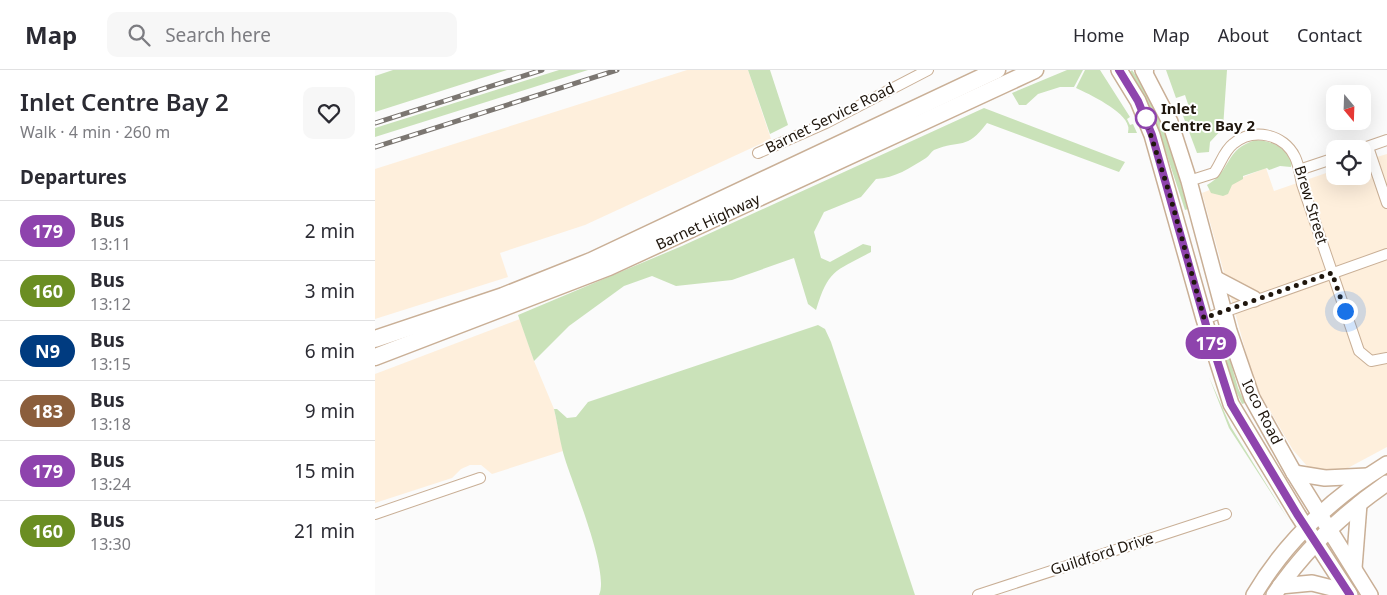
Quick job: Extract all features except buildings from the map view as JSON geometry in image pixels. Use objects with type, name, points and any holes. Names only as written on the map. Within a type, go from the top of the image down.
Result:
[{"type":"main road","name":"Barnet Highway","points":[[375,340],[503,296],[591,261],[997,70]]},
{"type":"main road","name":"Ioco Road","points":[[1119,70],[1138,101],[1152,135],[1204,318],[1231,404],[1305,526],[1349,593]]},
{"type":"main road","name":"Ioco Road","points":[[1145,70],[1170,122],[1189,181],[1224,311],[1252,398],[1294,473],[1370,595]]},
{"type":"main road","name":"Barnet Highway","points":[[375,357],[609,267],[1031,71]]},
{"type":"main road","points":[[1216,279],[1254,300]]},
{"type":"main road","points":[[1254,595],[1274,565],[1305,526],[1367,476],[1387,464]]},
{"type":"main road","points":[[1294,473],[1325,478],[1367,476]]},
{"type":"main road","points":[[1277,590],[1328,528],[1387,483]]},
{"type":"main road","points":[[1354,568],[1359,504]]},
{"type":"main road","points":[[1277,590],[1313,583],[1349,593]]},
{"type":"street","name":"Barnet Service Road","points":[[758,153],[825,123],[928,70]]},
{"type":"street","name":"Brew Street","points":[[1189,181],[1214,173],[1233,144],[1241,139],[1257,135],[1275,136],[1283,141],[1296,158],[1332,273],[1361,354],[1371,361],[1387,358]]},
{"type":"street","points":[[1371,146],[1387,140]]},
{"type":"street","points":[[1299,170],[1326,161]]},
{"type":"street","points":[[1371,163],[1387,203]]},
{"type":"street","points":[[1204,318],[1387,254]]},
{"type":"street","points":[[375,514],[480,478]]},
{"type":"street","name":"Guildford Drive","points":[[978,595],[1226,514]]},
{"type":"shaded area","points":[[687,70],[748,70],[771,139],[585,225],[500,253],[508,277],[375,319],[375,169]]},
{"type":"shaded area","points":[[1387,154],[1387,447],[1346,469],[1322,471],[1307,466],[1293,450],[1260,394],[1250,367],[1202,193],[1266,168],[1274,191],[1326,173],[1326,185],[1371,185],[1371,159]]},
{"type":"shaded area","points":[[520,319],[534,361],[554,409],[563,451],[492,474],[481,465],[470,465],[461,469],[452,478],[375,503],[375,374]]},
{"type":"green space","points":[[393,70],[507,70],[375,112],[375,76]]},
{"type":"green space","points":[[559,70],[588,70],[375,137],[375,128]]},
{"type":"green space","points":[[748,70],[770,70],[788,125],[770,134]]},
{"type":"green space","points":[[1067,70],[1083,70],[1074,87],[1060,87],[1038,94],[1026,105],[1019,105],[1012,93]]},
{"type":"green space","points":[[1085,70],[1100,70],[1130,117],[1127,119],[1130,125],[1133,124],[1137,133],[1128,133],[1125,120],[1114,109],[1076,88]]},
{"type":"green space","points":[[1132,70],[1151,103],[1166,137],[1188,209],[1185,210],[1153,113],[1130,72]]},
{"type":"green space","points":[[1166,70],[1227,70],[1223,128],[1210,142],[1209,152],[1197,153],[1182,113],[1189,107],[1185,95],[1176,98]]},
{"type":"green space","points":[[984,108],[1125,162],[1119,172],[987,123],[980,132],[968,141],[934,150],[926,158],[902,172],[890,177],[876,179],[861,197],[824,212],[814,232],[821,258],[830,262],[863,244],[871,246],[871,252],[841,268],[830,278],[816,310],[808,304],[794,258],[732,280],[676,286],[652,276],[624,286],[569,326],[534,361],[518,315],[682,246]]},
{"type":"green space","points":[[1256,140],[1273,143],[1282,149],[1292,163],[1291,167],[1280,166],[1269,170],[1267,168],[1243,176],[1243,179],[1232,185],[1228,194],[1223,196],[1211,193],[1207,185],[1221,173],[1238,149]]},
{"type":"green space","points":[[818,325],[825,329],[831,342],[915,595],[599,595],[601,584],[595,549],[565,459],[554,409],[557,409],[567,418],[576,417],[588,402]]},
{"type":"green space","points":[[1224,339],[1238,388],[1245,403],[1242,404],[1228,374],[1218,341]]},
{"type":"green space","points":[[1209,377],[1231,427],[1288,519],[1229,428]]},
{"type":"railway","points":[[375,123],[542,70]]},
{"type":"railway","points":[[375,147],[617,70]]},
{"type":"bus line","name":"179","points":[[1119,70],[1133,91],[1152,135],[1208,332],[1231,404],[1297,514],[1350,595]]},
{"type":"place","name":"Inlet Centre Bay 2","points":[[1146,118]]},
{"type":"route","points":[[1146,118],[1144,114],[1169,192],[1204,318],[1332,273],[1345,311]]}]
